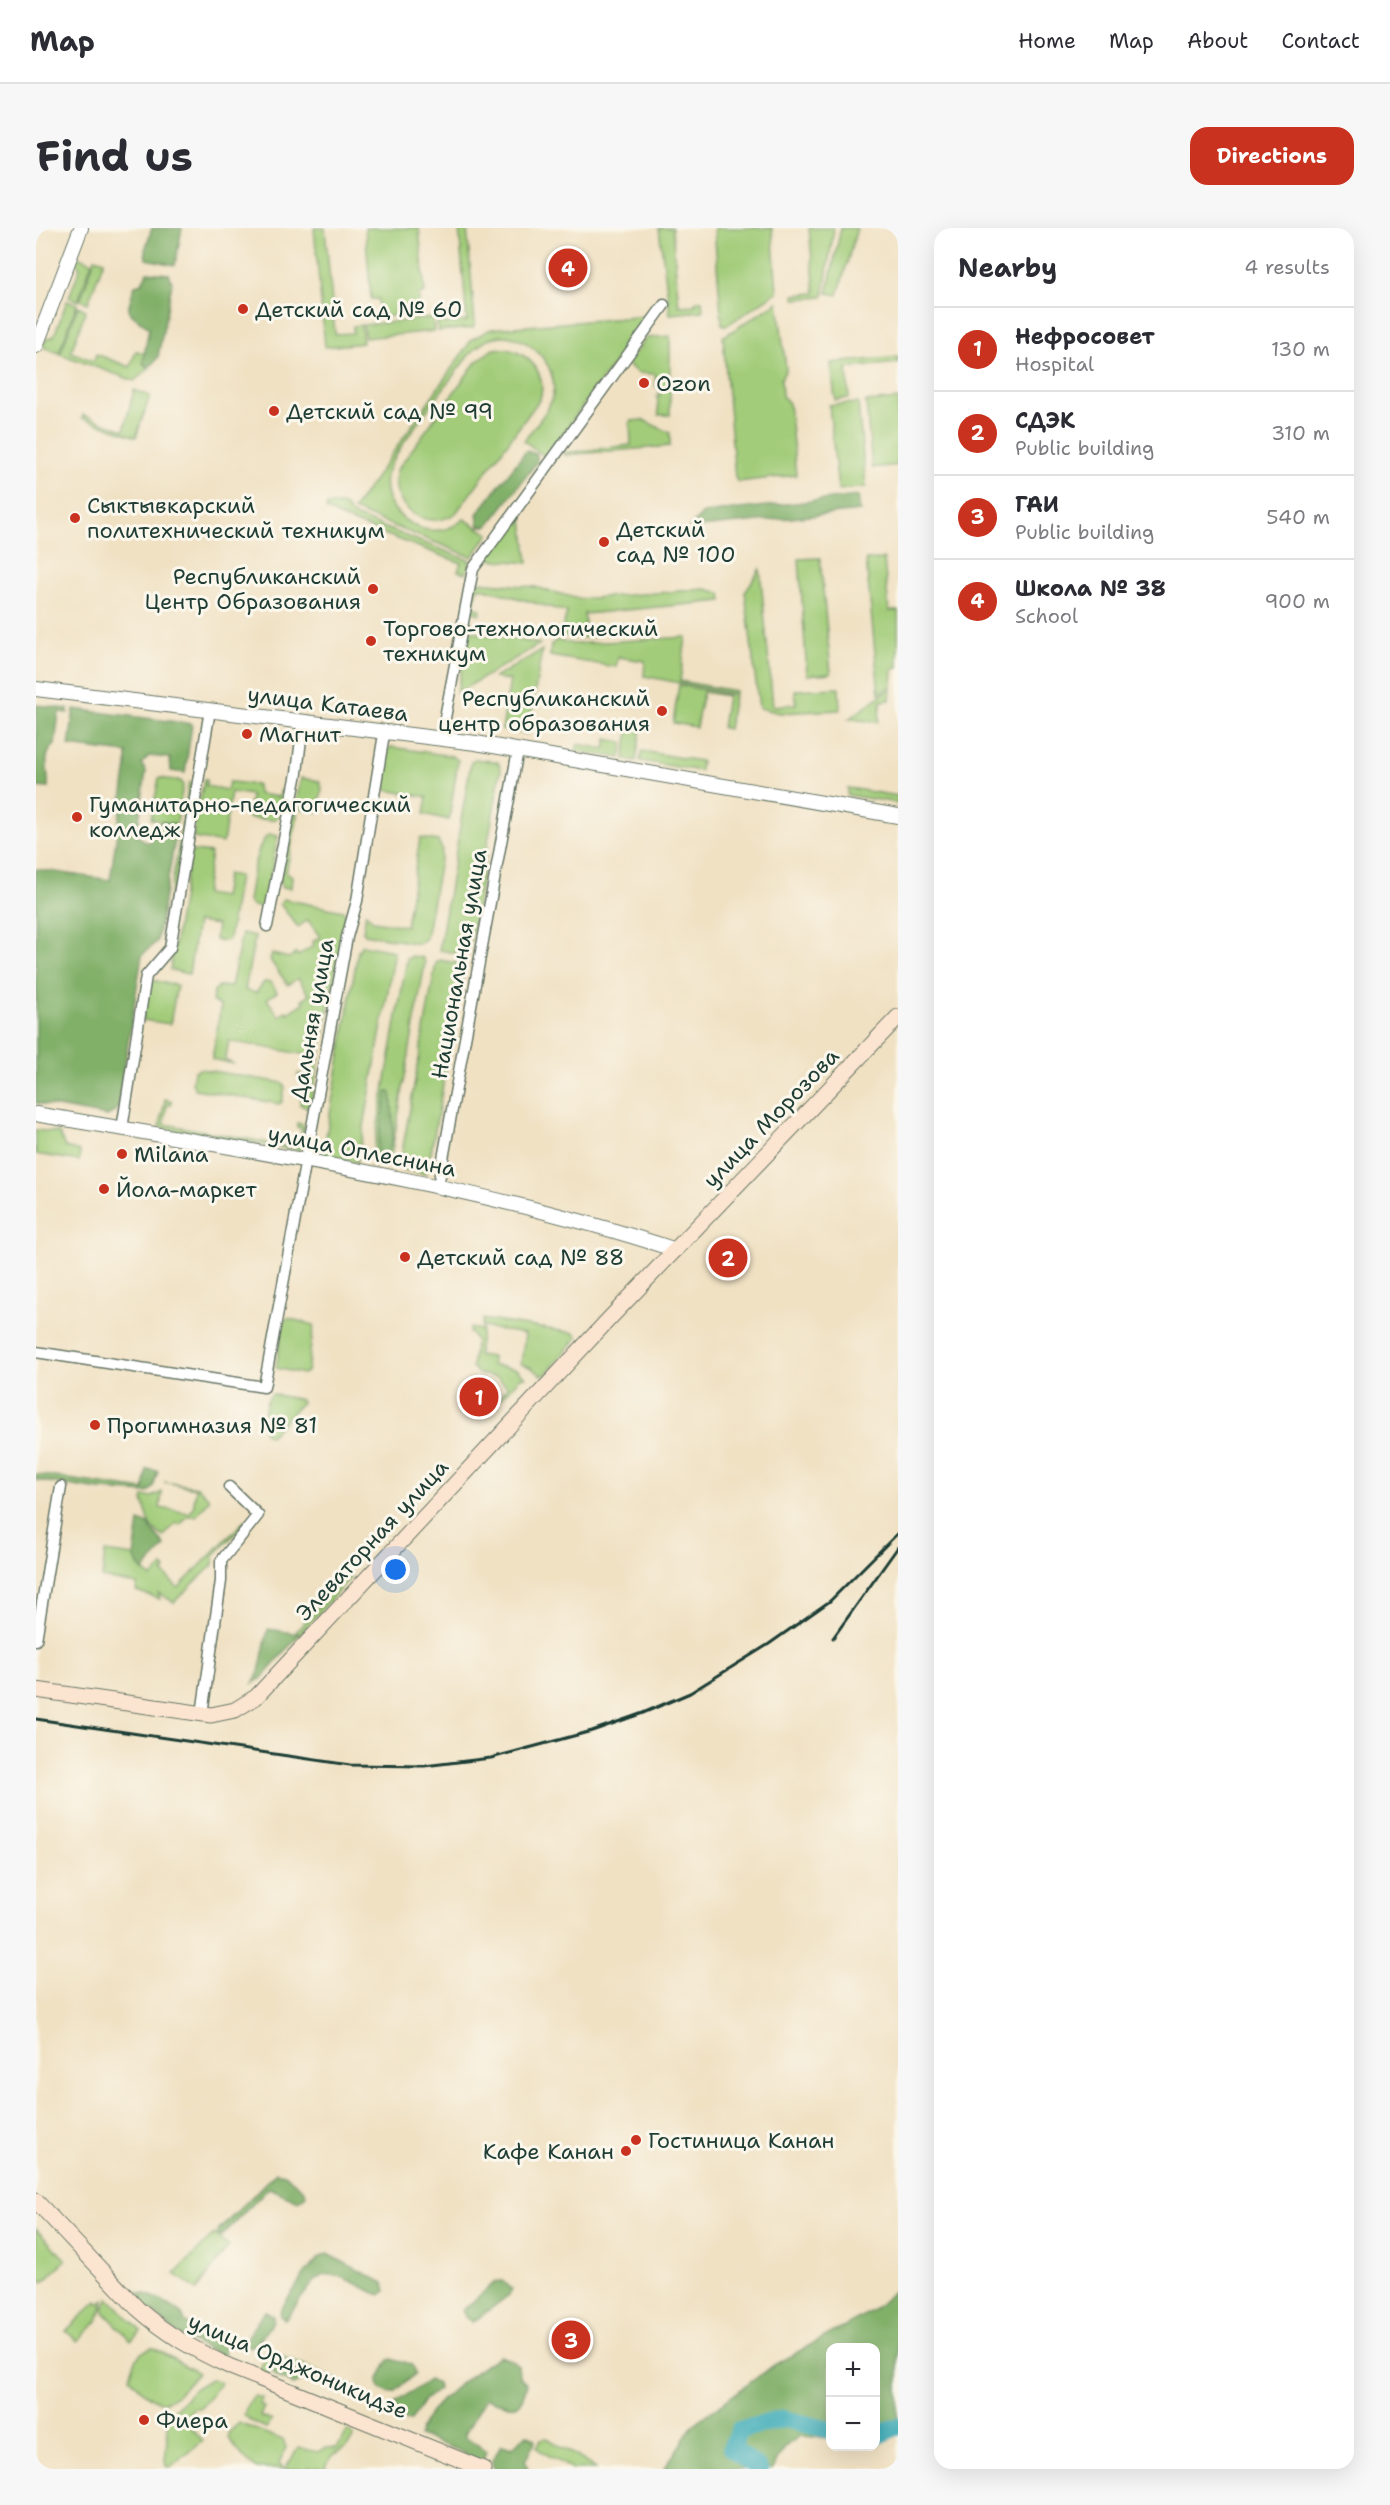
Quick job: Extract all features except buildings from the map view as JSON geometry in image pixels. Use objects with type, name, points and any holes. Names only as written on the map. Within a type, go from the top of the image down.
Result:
[{"type":"main road","name":"улица Морозова","points":[[676,1250],[898,1017]]},
{"type":"main road","name":"Элеваторная улица","points":[[36,1690],[202,1714],[230,1712],[247,1704],[263,1690],[676,1250]]},
{"type":"main road","name":"улица Орджоникидзе","points":[[36,2201],[137,2308],[190,2348],[231,2367],[483,2469]]},
{"type":"street","points":[[36,346],[81,228]]},
{"type":"street","points":[[441,739],[473,569],[664,305]]},
{"type":"street","name":"улица Катаева","points":[[36,689],[518,750],[898,816]]},
{"type":"street","points":[[122,1129],[146,976],[170,948],[210,710]]},
{"type":"street","points":[[267,926],[297,773],[303,722]]},
{"type":"street","name":"Дальняя улица","points":[[36,1352],[264,1387],[347,937],[357,901],[386,732]]},
{"type":"street","name":"Национальная улица","points":[[438,1186],[518,750]]},
{"type":"street","name":"улица Оплеснина","points":[[36,1114],[438,1186],[522,1205],[676,1250]]},
{"type":"street","points":[[36,1640],[61,1487]]},
{"type":"street","points":[[202,1714],[221,1581],[220,1561],[258,1515],[229,1487]]},
{"type":"green space","points":[[152,228],[182,228],[175,265],[146,259],[145,250]]},
{"type":"green space","points":[[314,228],[325,228],[335,334],[353,333],[353,326],[361,325],[363,343],[325,347]]},
{"type":"green space","points":[[365,228],[419,228],[425,293],[419,295],[419,314],[380,317],[378,299],[371,299]]},
{"type":"green space","points":[[459,228],[467,228],[475,323],[473,328],[438,331],[437,317],[444,317],[445,324],[467,321]]},
{"type":"green space","points":[[659,228],[672,228],[679,306],[695,305],[695,302],[702,300],[703,311],[670,314]]},
{"type":"green space","points":[[714,228],[772,228],[777,292],[726,326],[722,324]]},
{"type":"green space","points":[[809,228],[834,228],[823,297],[795,299],[794,295],[815,293]]},
{"type":"green space","points":[[841,228],[857,228],[838,295],[827,293]]},
{"type":"green space","points":[[77,256],[92,262],[78,301],[69,297],[80,268],[75,260]]},
{"type":"green space","points":[[95,258],[104,261],[88,303],[80,300]]},
{"type":"green space","points":[[147,272],[169,274],[172,283],[158,357],[152,365],[146,366],[143,362],[149,328],[131,314],[129,307],[135,285],[142,283]]},
{"type":"green space","points":[[67,301],[77,304],[59,353],[43,347],[46,339],[54,336]]},
{"type":"green space","points":[[778,302],[786,369],[781,379],[782,396],[789,403],[796,475],[738,482],[735,478],[723,337]]},
{"type":"green space","points":[[78,306],[86,310],[71,352],[94,361],[96,354],[130,367],[136,351],[144,353],[144,365],[150,368],[134,381],[60,354]]},
{"type":"green space","points":[[648,316],[546,457],[524,441],[541,419],[551,400],[553,383],[551,372],[538,352],[518,339],[506,336],[495,337],[480,345],[468,356],[422,416],[390,466],[386,476],[386,492],[397,513],[417,527],[442,530],[464,519],[489,534],[472,557],[353,510],[472,339],[491,329]]},
{"type":"green space","points":[[433,318],[434,331],[365,338],[363,325]]},
{"type":"green space","points":[[670,336],[670,415],[659,415],[657,396],[660,396],[659,386],[656,387],[655,374],[638,373],[627,364],[646,338]]},
{"type":"green space","points":[[493,349],[514,351],[531,362],[541,378],[540,399],[456,513],[444,519],[422,518],[403,505],[395,483],[397,470],[476,362]]},
{"type":"green space","points":[[898,357],[898,363],[847,368],[849,398],[835,400],[831,363]]},
{"type":"green space","points":[[134,390],[150,396],[136,437],[82,418],[83,415],[124,430]]},
{"type":"green space","points":[[898,399],[898,465],[872,468],[866,402]]},
{"type":"green space","points":[[858,403],[866,487],[838,490],[829,405]]},
{"type":"green space","points":[[643,420],[670,433],[670,446],[565,455],[563,453],[631,445],[630,421]]},
{"type":"green space","points":[[526,451],[537,454],[537,462],[488,526],[479,526],[477,514]]},
{"type":"green space","points":[[858,496],[860,511],[689,528],[703,513]]},
{"type":"green space","points":[[327,505],[344,505],[352,515],[471,561],[466,573],[458,571],[461,563],[345,519],[326,509]]},
{"type":"green space","points":[[522,511],[528,563],[486,559]]},
{"type":"green space","points":[[820,558],[831,673],[807,675],[799,559]]},
{"type":"green space","points":[[884,559],[889,611],[898,611],[898,668],[893,669],[892,685],[879,694],[866,560]]},
{"type":"green space","points":[[760,569],[773,706],[796,704],[795,690],[839,688],[840,710],[780,713],[759,708],[745,592]]},
{"type":"green space","points":[[478,582],[535,587],[579,599],[706,589],[721,593],[722,601],[584,614],[586,634],[594,634],[594,637],[573,638],[551,632],[552,628],[562,631],[567,612],[478,587],[473,607],[481,609],[480,614],[467,610],[474,584]]},
{"type":"green space","points":[[469,631],[540,644],[457,693]]},
{"type":"green space","points":[[686,637],[680,681],[735,691],[735,694],[644,676],[645,661],[618,657],[616,667],[550,656],[551,645],[557,640],[573,644]]},
{"type":"green space","points":[[542,650],[528,734],[502,730],[510,680],[494,678]]},
{"type":"green space","points":[[679,685],[734,696],[728,729],[722,728],[727,696],[703,692],[696,727],[673,723]]},
{"type":"green space","points":[[891,688],[890,700],[881,701],[878,722],[849,719]]},
{"type":"green space","points":[[36,705],[68,709],[68,713],[59,712],[55,745],[48,754],[48,788],[36,787]]},
{"type":"green space","points":[[74,709],[192,724],[185,773],[171,771],[170,758],[149,756],[141,764],[146,771],[137,835],[147,843],[153,837],[155,826],[162,822],[175,824],[177,828],[157,941],[142,955],[118,1107],[116,1111],[107,1116],[36,1103],[36,869],[110,880],[127,766],[127,753],[69,746]]},
{"type":"green space","points":[[631,720],[642,722],[636,761],[624,759]]},
{"type":"green space","points":[[607,739],[623,742],[621,758],[576,751],[578,744],[605,749]]},
{"type":"green space","points":[[391,747],[452,756],[458,760],[449,820],[424,814],[427,797],[386,790],[381,784],[386,752]]},
{"type":"green space","points":[[642,751],[701,761],[700,771],[640,761]]},
{"type":"green space","points":[[475,759],[498,762],[501,769],[468,955],[465,955],[439,950],[471,762]]},
{"type":"green space","points":[[159,778],[181,781],[183,785],[175,824],[151,819]]},
{"type":"green space","points":[[301,778],[319,781],[322,788],[318,812],[296,808],[297,817],[286,873],[292,876],[291,888],[281,887],[282,883],[279,882]]},
{"type":"green space","points":[[204,779],[207,779],[206,786],[227,790],[229,782],[232,782],[257,785],[258,794],[279,797],[281,790],[284,791],[279,816],[273,820],[248,818],[251,795],[231,792],[223,843],[193,838]]},
{"type":"green space","points":[[189,782],[193,785],[171,905],[173,906],[167,934],[163,939]]},
{"type":"green space","points":[[848,788],[898,796],[898,803],[847,795]]},
{"type":"green space","points":[[269,834],[278,836],[264,907],[252,906],[248,901],[254,865],[260,847]]},
{"type":"green space","points":[[420,838],[438,841],[442,849],[426,938],[419,944],[365,934],[363,931],[366,913],[373,921],[406,926]]},
{"type":"green space","points":[[194,851],[211,853],[205,894],[223,897],[227,874],[239,876],[229,939],[215,940],[217,925],[197,922],[189,974],[170,970],[190,853]]},
{"type":"green space","points":[[283,899],[343,911],[346,914],[310,1108],[300,1105],[304,1078],[298,1076],[298,1074],[305,1074],[308,1055],[229,1041],[225,1060],[234,1064],[212,1059],[221,1006],[212,1001],[214,991],[219,986],[231,987],[242,933],[255,936],[245,990],[256,993],[264,982],[271,982],[277,992],[267,999],[279,1016],[304,1003],[302,1000],[309,995],[298,978],[288,985],[270,960],[272,954],[289,958],[296,953],[298,956],[314,945],[312,942],[320,937],[308,920],[298,927],[280,904]]},
{"type":"green space","points":[[362,945],[394,951],[394,957],[358,1160],[355,1162],[323,1154],[358,951]]},
{"type":"green space","points":[[412,956],[423,958],[425,963],[390,1162],[384,1165],[374,1163],[372,1159],[407,959]]},
{"type":"green space","points":[[440,960],[462,964],[464,969],[428,1169],[425,1174],[403,1170],[400,1164],[436,963]]},
{"type":"green space","points":[[151,980],[177,985],[170,1024],[143,1020]]},
{"type":"green space","points":[[200,1069],[283,1083],[285,1087],[282,1102],[279,1104],[195,1089],[192,1083],[194,1071]]},
{"type":"green space","points":[[387,1092],[390,1092],[392,1097],[393,1137],[383,1157],[377,1154],[377,1149]]},
{"type":"green space","points":[[165,1099],[172,1101],[171,1105],[167,1105],[164,1124],[298,1148],[302,1129],[297,1127],[297,1123],[305,1125],[301,1151],[162,1128],[160,1126]]},
{"type":"green space","points":[[36,1130],[59,1133],[65,1147],[80,1151],[79,1161],[36,1154]]},
{"type":"green space","points":[[287,1318],[314,1325],[307,1372],[303,1374],[276,1368],[283,1322]]},
{"type":"green space","points":[[483,1319],[574,1333],[578,1337],[546,1374],[541,1375],[521,1364],[525,1334],[482,1327]]},
{"type":"green space","points":[[470,1328],[482,1330],[478,1355],[492,1357],[492,1365],[516,1369],[526,1377],[520,1378],[501,1399],[499,1397],[508,1387],[497,1377],[479,1374],[472,1367],[476,1340],[469,1332]]},
{"type":"green space","points":[[272,1394],[302,1402],[270,1436],[264,1433],[264,1418],[265,1407]]},
{"type":"green space","points":[[147,1469],[158,1471],[153,1488],[147,1493],[100,1490],[36,1480],[36,1474],[144,1490]]},
{"type":"green space","points":[[164,1482],[198,1487],[210,1499],[196,1516],[188,1516],[180,1525],[176,1523],[163,1537],[150,1525],[144,1497],[152,1497],[162,1492],[160,1508],[189,1513],[193,1509],[196,1488]]},
{"type":"green space","points":[[245,1520],[245,1524],[214,1555],[213,1565],[174,1602],[158,1593],[160,1599],[136,1591],[137,1584],[102,1578],[105,1552],[134,1556],[139,1567],[151,1578],[163,1566],[166,1569],[163,1573],[178,1588]]},
{"type":"green space","points":[[139,1522],[147,1523],[165,1546],[143,1571],[134,1556]]},
{"type":"green space","points":[[340,1572],[350,1575],[350,1578],[300,1634],[296,1632],[337,1584]]},
{"type":"green space","points":[[268,1629],[300,1634],[262,1678],[253,1683],[259,1672]]},
{"type":"green space","points":[[276,2172],[284,2174],[305,2191],[306,2195],[298,2201],[270,2188],[221,2237],[218,2235],[218,2231]]},
{"type":"green space","points":[[36,2229],[66,2260],[44,2282],[41,2279],[36,2284]]},
{"type":"green space","points":[[214,2234],[229,2246],[197,2290],[175,2274]]},
{"type":"green space","points":[[327,2254],[384,2283],[386,2291],[380,2295],[341,2277],[323,2276],[316,2280],[285,2319],[280,2316],[281,2309],[302,2278],[315,2262]]},
{"type":"green space","points":[[504,2281],[512,2290],[509,2295],[473,2322],[466,2318],[462,2311],[494,2283]]},
{"type":"green space","points":[[898,2287],[898,2435],[880,2442],[880,2343],[826,2343],[826,2438],[800,2436],[786,2446],[772,2469],[664,2469],[693,2425],[774,2365],[872,2311]]},
{"type":"green space","points":[[131,2293],[146,2294],[161,2300],[182,2314],[185,2322],[210,2339],[220,2337],[225,2342],[224,2357],[179,2335]]},
{"type":"green space","points":[[109,2298],[141,2331],[131,2340],[104,2312],[103,2309]]},
{"type":"green space","points":[[104,2300],[98,2321],[77,2341],[66,2331],[97,2301],[99,2304]]},
{"type":"green space","points":[[265,2311],[273,2315],[273,2321],[256,2345],[248,2347],[244,2341]]},
{"type":"green space","points":[[152,2347],[198,2373],[172,2399],[158,2401],[150,2397],[130,2378],[137,2359]]},
{"type":"green space","points":[[271,2352],[356,2388],[354,2392],[275,2361],[267,2375],[259,2372],[264,2360]]},
{"type":"green space","points":[[499,2356],[518,2365],[519,2377],[527,2384],[524,2395],[516,2405],[507,2405],[486,2398],[465,2433],[465,2436],[486,2451],[483,2461],[479,2462],[458,2450],[419,2436],[430,2413],[451,2391]]},
{"type":"green space","points":[[391,2359],[412,2365],[415,2373],[396,2391],[389,2393],[380,2389],[378,2381]]},
{"type":"green space","points":[[274,2363],[279,2363],[302,2375],[300,2382],[294,2385],[277,2377],[272,2368]]},
{"type":"green space","points":[[210,2379],[221,2382],[200,2408],[194,2408],[183,2418],[203,2441],[170,2468],[166,2466],[165,2461],[169,2415],[195,2388]]},
{"type":"green space","points":[[429,2380],[437,2384],[438,2389],[424,2400],[411,2421],[401,2420],[393,2413],[395,2403]]},
{"type":"green space","points":[[254,2396],[262,2398],[260,2405],[264,2407],[260,2416],[272,2421],[266,2428],[244,2415],[247,2405]]},
{"type":"green space","points":[[239,2423],[283,2440],[286,2447],[279,2464],[284,2469],[257,2469],[245,2459],[228,2438],[228,2433]]},
{"type":"green space","points":[[348,2430],[354,2436],[352,2440],[345,2448],[332,2456],[325,2469],[307,2467],[306,2469],[285,2469],[298,2448],[318,2452],[325,2448],[337,2448]]},
{"type":"green space","points":[[527,2434],[534,2438],[535,2442],[525,2461],[528,2469],[496,2469],[493,2467],[492,2460],[502,2445],[512,2448]]},
{"type":"green space","points":[[546,2438],[596,2469],[572,2469],[539,2450],[537,2447],[541,2439]]},
{"type":"waterway","points":[[759,2469],[731,2448],[739,2430],[784,2419],[826,2429]]},
{"type":"waterway","points":[[880,2434],[898,2426]]},
{"type":"railway","points":[[36,1719],[350,1765],[424,1766],[491,1758],[592,1731],[690,1693],[769,1644],[830,1601],[898,1533]]},
{"type":"railway","points":[[833,1638],[898,1547]]},
{"type":"place","name":"Школа № 38","points":[[568,268]]},
{"type":"place","name":"Детский сад № 60","points":[[243,309]]},
{"type":"place","name":"Ozon","points":[[644,383]]},
{"type":"place","name":"Детский сад № 99","points":[[274,411]]},
{"type":"place","name":"Сыктывкарский политехнический техникум","points":[[75,518]]},
{"type":"place","name":"Детский сад № 100","points":[[604,542]]},
{"type":"place","name":"Республиканский Центр Образования","points":[[373,589]]},
{"type":"place","name":"Торгово-технологический техникум","points":[[371,641]]},
{"type":"place","name":"Республиканский центр образования","points":[[662,711]]},
{"type":"place","name":"Магнит","points":[[247,734]]},
{"type":"place","name":"Гуманитарно-педагогический колледж","points":[[77,817]]},
{"type":"place","name":"Milana","points":[[122,1154]]},
{"type":"place","name":"Йола-маркет","points":[[104,1189]]},
{"type":"place","name":"Детский сад № 88","points":[[405,1257]]},
{"type":"place","name":"СДЭК","points":[[728,1258]]},
{"type":"place","name":"Нефросовет","points":[[479,1397]]},
{"type":"place","name":"Прогимназия № 81","points":[[95,1425]]},
{"type":"place","name":"Гостиница Канан","points":[[636,2140]]},
{"type":"place","name":"Кафе Канан","points":[[626,2151]]},
{"type":"place","name":"ГАИ","points":[[571,2340]]},
{"type":"place","name":"Фиера","points":[[144,2420]]}]
